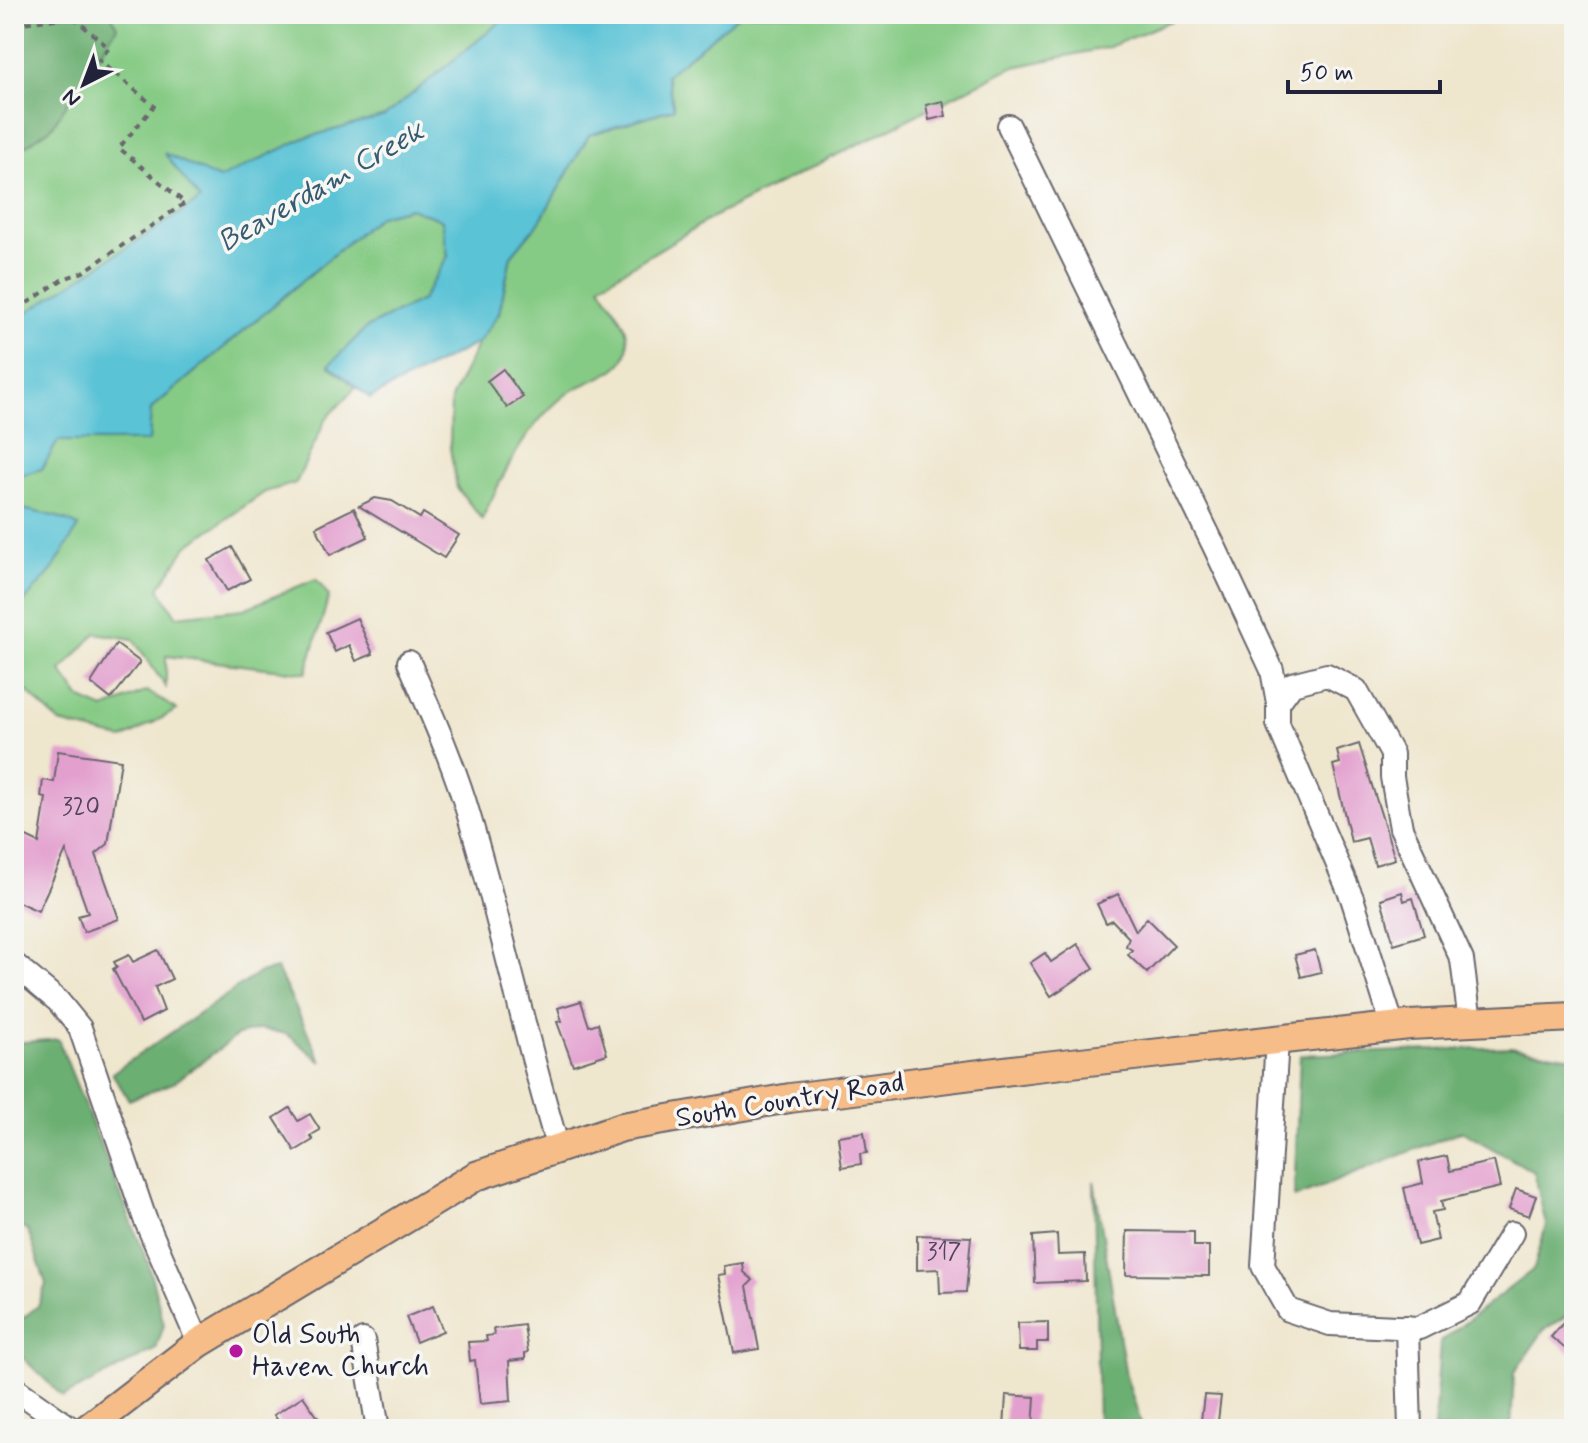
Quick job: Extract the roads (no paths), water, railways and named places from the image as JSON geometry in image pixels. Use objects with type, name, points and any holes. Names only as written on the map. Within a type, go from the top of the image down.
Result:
[{"type":"main road","name":"South Country Road","points":[[87,1429],[199,1343],[476,1176],[622,1127],[790,1098],[1277,1040],[1393,1027],[1574,1017]]},
{"type":"street","points":[[1009,126],[1272,670],[1278,724],[1352,898],[1393,1027]]},
{"type":"street","points":[[409,662],[438,728],[469,816],[527,1046],[558,1148]]},
{"type":"street","points":[[1278,703],[1292,684],[1327,675],[1356,690],[1392,754],[1392,777],[1401,828],[1462,960],[1470,1022]]},
{"type":"street","points":[[14,964],[58,1001],[80,1028],[145,1219],[199,1343]]},
{"type":"street","points":[[1277,1040],[1263,1266],[1288,1310],[1330,1324],[1419,1328],[1470,1303],[1512,1233]]},
{"type":"street","points":[[1407,1327],[1410,1429]]},
{"type":"street","points":[[363,1340],[378,1429]]},
{"type":"street","points":[[14,1388],[72,1429]]},
{"type":"water","name":"Beaverdam Creek","points":[[510,14],[740,14],[666,75],[674,108],[589,135],[540,221],[511,256],[499,313],[478,343],[370,398],[329,365],[366,328],[422,300],[448,256],[442,220],[410,208],[379,216],[151,409],[149,441],[58,441],[42,469],[14,477],[14,321],[200,200],[164,153],[219,179],[304,138],[385,116]]},
{"type":"water","points":[[14,507],[58,517],[79,526],[53,569],[14,613]]},
{"type":"place","name":"Old South Haven Church","points":[[236,1351]]}]
